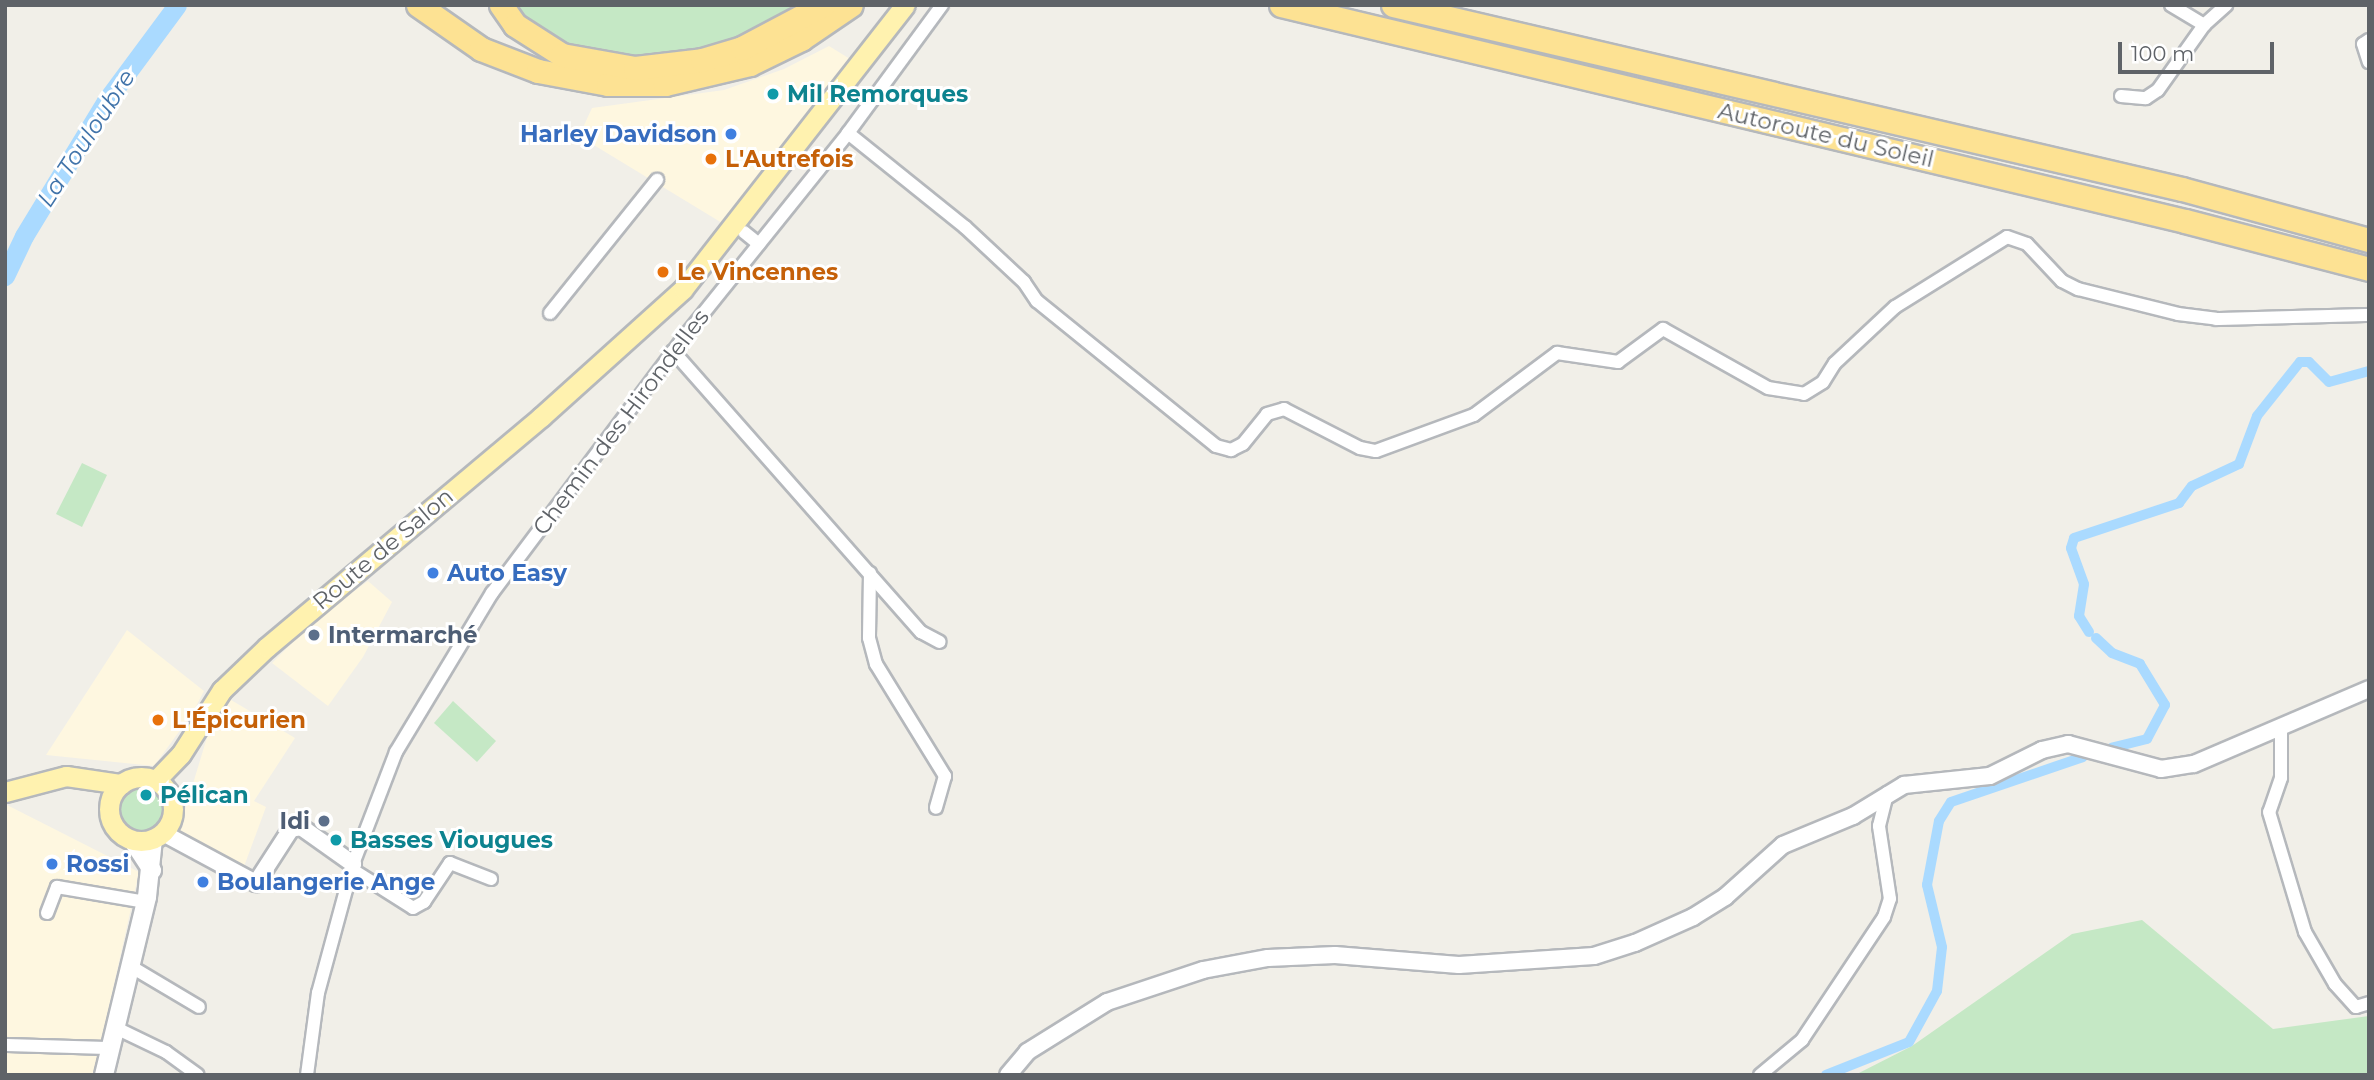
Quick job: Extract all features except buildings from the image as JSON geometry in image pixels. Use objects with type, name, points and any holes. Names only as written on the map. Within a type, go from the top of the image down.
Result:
[{"type":"highway","points":[[418,5],[481,49],[538,71],[608,84],[665,84],[750,64],[801,39],[851,5]]},
{"type":"highway","points":[[501,5],[515,25],[562,55],[635,68],[702,60],[742,48],[823,5]]},
{"type":"highway","name":"Autoroute du Soleil","points":[[1281,5],[2185,221],[2369,269]]},
{"type":"highway","name":"Autoroute du Soleil","points":[[1394,5],[2182,189],[2369,240]]},
{"type":"highway","points":[[1424,5],[1528,36]]},
{"type":"main road","points":[[590,374],[697,273],[905,5]]},
{"type":"main road","points":[[590,374],[677,311],[752,238],[855,72]]},
{"type":"main road","name":"Route de Salon","points":[[162,787],[222,690],[267,647],[590,374]]},
{"type":"main road","points":[[104,1075],[146,902],[152,870],[158,836],[172,814],[162,787],[138,777],[116,792],[110,820],[133,841],[152,870]]},
{"type":"main road","points":[[5,792],[42,779],[89,778],[116,792]]},
{"type":"main road","points":[[133,841],[158,836]]},
{"type":"street","name":"Chemin des Hirondelles","points":[[307,1075],[318,993],[353,867],[396,752],[492,593],[673,351],[752,238],[848,133],[942,5]]},
{"type":"street","points":[[2171,5],[2204,24]]},
{"type":"street","points":[[2121,96],[2146,98],[2158,90],[2204,24],[2226,5]]},
{"type":"street","points":[[2369,40],[2363,44],[2369,62]]},
{"type":"street","points":[[848,133],[965,227],[1024,282],[1037,301],[1216,446],[1231,450],[1242,443],[1267,414],[1284,409],[1360,448],[1376,452],[1474,415],[1557,353],[1618,362],[1663,329],[1768,388],[1804,394],[1823,382],[1835,363],[1895,307],[2007,237],[2021,240],[2063,281],[2078,289],[2178,314],[2202,319],[2369,315]]},
{"type":"street","points":[[550,313],[657,180]]},
{"type":"street","points":[[673,351],[769,465],[870,573],[920,632],[940,642]]},
{"type":"street","points":[[870,573],[869,638],[876,664],[945,776],[936,808]]},
{"type":"street","points":[[1008,1075],[1027,1052],[1107,1002],[1203,970],[1268,958],[1335,955],[1459,965],[1594,956],[1635,943],[1725,897],[1783,845],[1853,816],[1904,785],[1990,776],[2042,750],[2068,744],[2092,747],[2115,759],[2161,769],[2194,764],[2369,689]]},
{"type":"street","points":[[2281,728],[2281,778],[2269,812],[2305,932],[2335,984],[2356,1007],[2369,1003]]},
{"type":"street","points":[[1760,1075],[1802,1040],[1884,917],[1890,899],[1879,826],[1887,793]]},
{"type":"street","points":[[158,836],[256,883],[291,829],[301,827],[412,908],[424,902],[450,863],[491,879]]},
{"type":"street","points":[[47,913],[57,887],[146,902]]},
{"type":"street","points":[[130,966],[199,1007]]},
{"type":"street","points":[[114,1027],[166,1052],[198,1075]]},
{"type":"street","points":[[5,1045],[109,1048]]},
{"type":"shaded area","points":[[829,46],[850,59],[727,226],[579,136],[592,108],[724,90],[784,69]]},
{"type":"shaded area","points":[[368,581],[392,602],[363,657],[328,706],[272,663],[317,618]]},
{"type":"shaded area","points":[[127,630],[204,691],[192,714],[154,766],[46,755]]},
{"type":"shaded area","points":[[226,697],[295,738],[254,801],[266,807],[242,872],[178,833],[212,721]]},
{"type":"shaded area","points":[[5,804],[139,872],[94,1075],[5,1075]]},
{"type":"green space","points":[[511,5],[807,5],[728,44],[652,59],[576,51],[537,32]]},
{"type":"green space","points":[[82,463],[107,475],[82,527],[56,514]]},
{"type":"green space","points":[[453,701],[496,741],[477,762],[434,723]]},
{"type":"green space","points":[[141,786],[158,792],[164,809],[158,826],[141,832],[124,826],[118,809],[124,792]]},
{"type":"green space","points":[[2142,920],[2273,1029],[2369,1016],[2369,1075],[1855,1075],[1912,1046],[2072,934]]},
{"type":"waterway","name":"La Touloubre","points":[[5,276],[24,236],[106,101],[177,5]]},
{"type":"waterway","points":[[2089,632],[2079,616],[2084,584],[2071,548],[2074,538],[2179,503],[2192,486],[2239,464],[2257,416],[2300,362],[2309,362],[2329,382],[2369,371]]},
{"type":"waterway","points":[[2096,638],[2112,653],[2140,664],[2165,705],[2147,739],[2112,748]]},
{"type":"waterway","points":[[1826,1075],[1909,1042],[1937,991],[1942,947],[1927,885],[1939,821],[1951,802],[2083,757]]},
{"type":"place","name":"Mil Remorques","points":[[773,94]]},
{"type":"place","name":"Harley Davidson","points":[[731,134]]},
{"type":"place","name":"L'Autrefois","points":[[711,159]]},
{"type":"place","name":"Le Vincennes","points":[[663,272]]},
{"type":"place","name":"Auto Easy","points":[[433,573]]},
{"type":"place","name":"Intermarché","points":[[314,635]]},
{"type":"place","name":"L'Épicurien","points":[[158,720]]},
{"type":"place","name":"Pélican","points":[[146,795]]},
{"type":"place","name":"Idi","points":[[324,821]]},
{"type":"place","name":"Basses Viougues","points":[[336,840]]},
{"type":"place","name":"Rossi","points":[[52,864]]},
{"type":"place","name":"Boulangerie Ange","points":[[203,882]]}]
